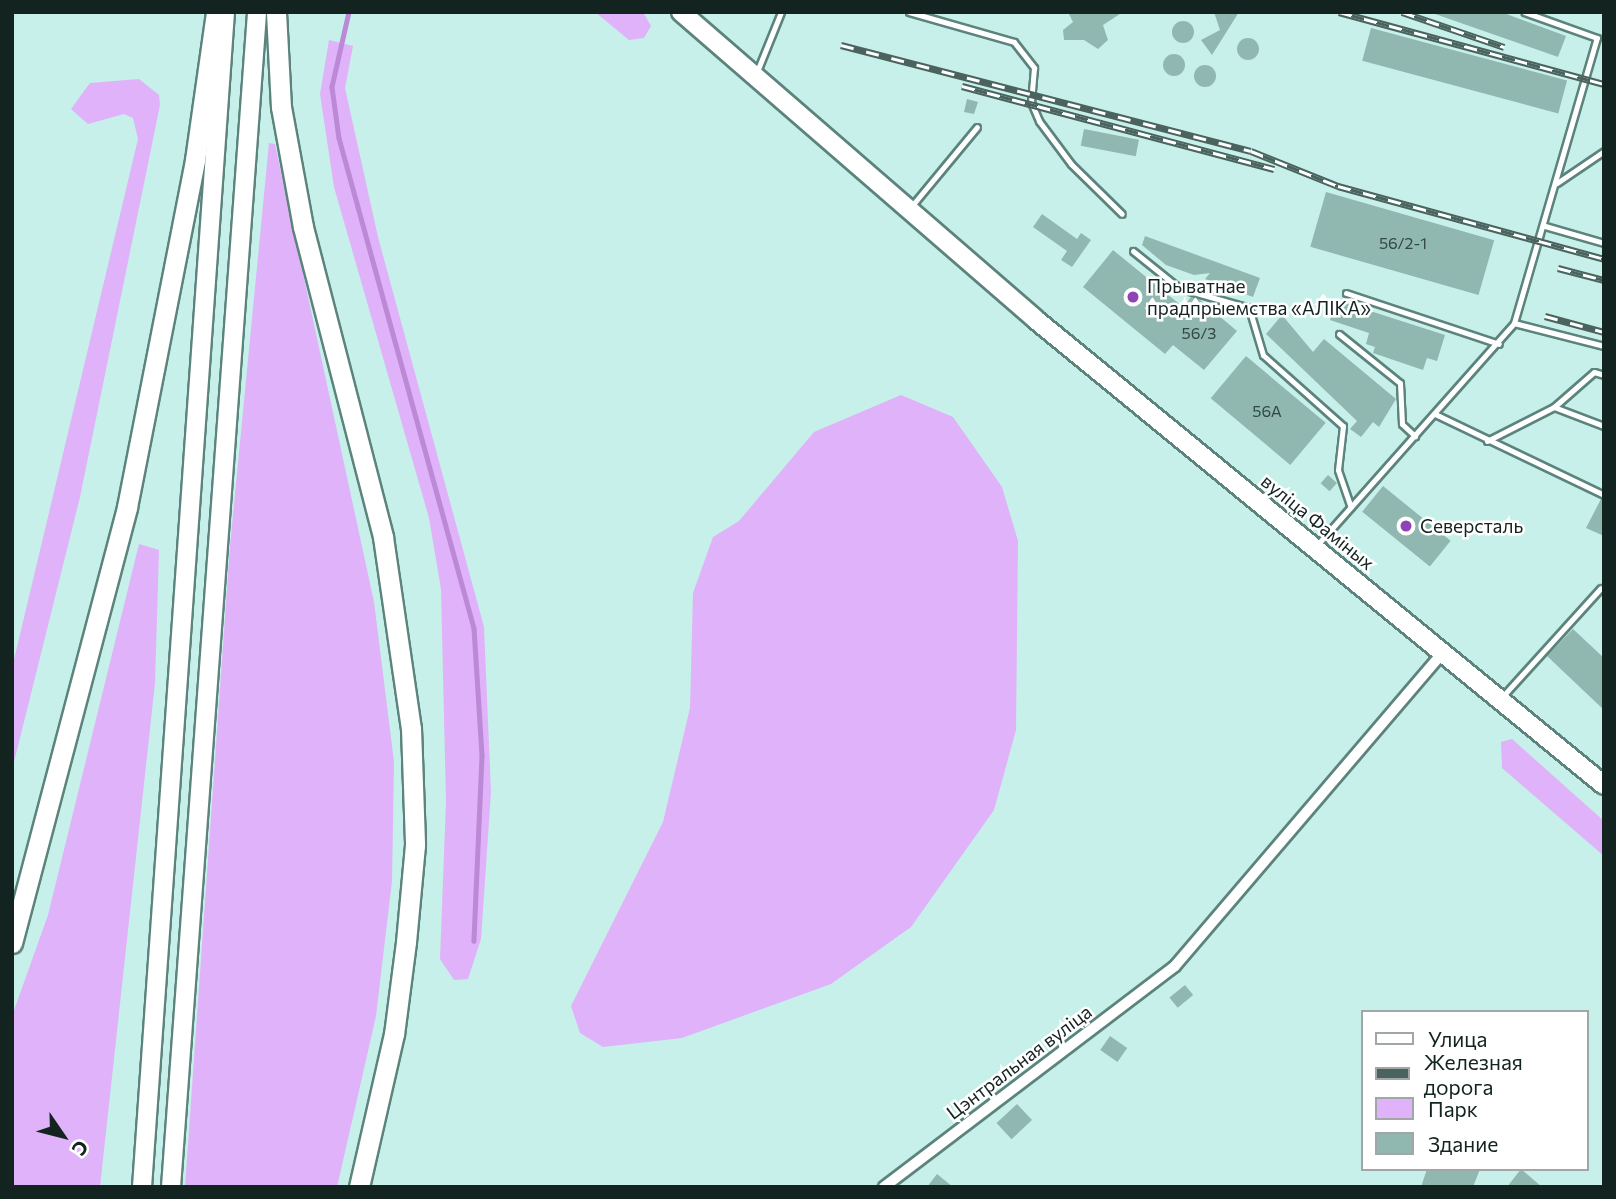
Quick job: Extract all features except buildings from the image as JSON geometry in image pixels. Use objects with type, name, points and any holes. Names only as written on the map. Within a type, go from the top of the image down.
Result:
[{"type":"highway","points":[[12,943],[127,507],[195,160],[216,12]]},
{"type":"highway","points":[[275,12],[281,107],[303,227],[383,537],[411,729],[415,845],[406,942],[394,1034],[359,1187]]},
{"type":"main road","points":[[142,1187],[225,12]]},
{"type":"main road","points":[[171,1187],[257,12]]},
{"type":"main road","name":"вуліца Фаміных","points":[[681,12],[1004,293],[1604,785]]},
{"type":"street","name":"Цэнтральная вуліца","points":[[884,1187],[1175,966],[1443,652]]},
{"type":"lane","points":[[754,77],[781,12]]},
{"type":"lane","points":[[909,12],[1014,42],[1034,68],[1031,102],[1039,121],[1071,164],[1122,214]]},
{"type":"lane","points":[[1315,547],[1499,344],[1514,323],[1545,226],[1597,38],[1524,12]]},
{"type":"lane","points":[[907,211],[977,127]]},
{"type":"lane","points":[[1557,183],[1604,151]]},
{"type":"lane","points":[[1545,226],[1604,243]]},
{"type":"lane","points":[[1133,251],[1179,288],[1249,307],[1263,355],[1343,426],[1338,470],[1350,507]]},
{"type":"lane","points":[[1346,293],[1499,344]]},
{"type":"lane","points":[[1514,323],[1604,346]]},
{"type":"lane","points":[[1339,334],[1400,383],[1402,424],[1415,436]]},
{"type":"lane","points":[[1487,441],[1554,407],[1594,372],[1604,375]]},
{"type":"lane","points":[[1554,407],[1604,426]]},
{"type":"lane","points":[[1435,414],[1604,495]]},
{"type":"lane","points":[[1500,700],[1601,588]]},
{"type":"green space","points":[[595,12],[643,12],[651,26],[644,38],[629,40]]},
{"type":"green space","points":[[329,40],[353,46],[345,88],[378,237],[484,627],[491,792],[481,939],[468,979],[454,980],[440,959],[446,802],[441,589],[429,518],[334,187],[320,94]]},
{"type":"green space","points":[[139,79],[159,95],[160,105],[80,497],[12,770],[12,668],[138,139],[133,118],[124,114],[88,124],[71,109],[90,83]]},
{"type":"green space","points":[[269,143],[275,144],[374,602],[394,762],[392,881],[376,1016],[337,1187],[185,1187],[230,546]]},
{"type":"green space","points":[[901,395],[953,417],[1002,487],[1018,541],[1016,730],[994,810],[911,927],[831,984],[682,1038],[603,1047],[580,1033],[571,1006],[663,822],[690,708],[693,593],[713,537],[739,521],[814,432]]},
{"type":"green space","points":[[139,544],[159,550],[155,683],[100,1187],[12,1187],[12,1016],[48,915]]},
{"type":"green space","points":[[1512,739],[1604,821],[1604,856],[1502,768],[1501,742]]},
{"type":"waterway","points":[[349,12],[332,87],[339,138],[474,628],[482,756],[474,941]]},
{"type":"railway","points":[[1339,12],[1604,84]]},
{"type":"railway","points":[[1402,12],[1504,47]]},
{"type":"railway","points":[[841,45],[1251,151],[1338,186],[1604,259]]},
{"type":"railway","points":[[962,86],[1274,169]]},
{"type":"railway","points":[[1558,268],[1604,280]]},
{"type":"railway","points":[[1545,316],[1604,332]]},
{"type":"place","name":"Прыватнае прадпрыемства «АЛІКА»","points":[[1133,297]]},
{"type":"place","name":"Северсталь","points":[[1406,526]]}]
